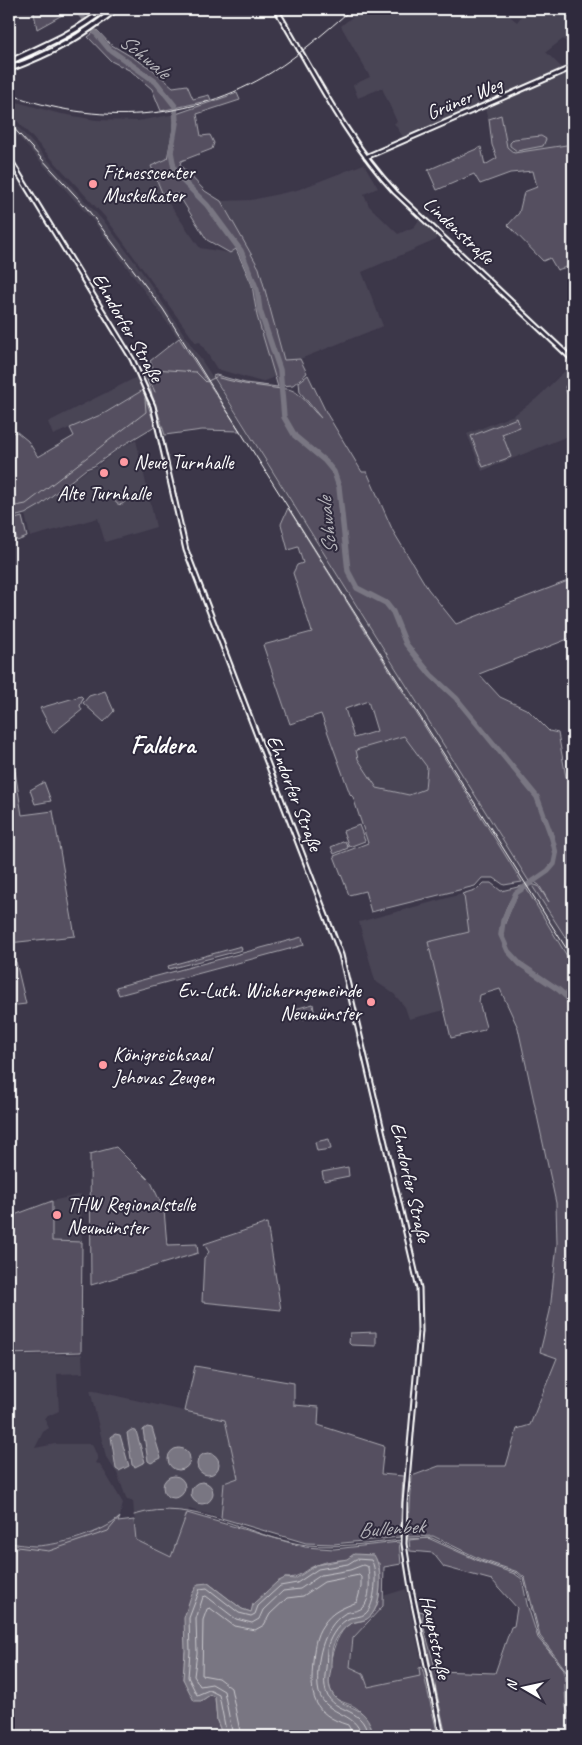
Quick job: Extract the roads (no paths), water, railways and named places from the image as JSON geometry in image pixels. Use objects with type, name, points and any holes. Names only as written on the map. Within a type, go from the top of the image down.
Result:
[{"type":"main road","points":[[9,62],[85,26],[105,9]]},
{"type":"main road","points":[[9,69],[48,54],[88,30],[116,9]]},
{"type":"street","name":"Lindenstraße","points":[[276,9],[337,112],[366,156],[395,192],[512,300],[573,360]]},
{"type":"street","name":"Grüner Weg","points":[[366,156],[573,67]]},
{"type":"street","name":"Ehndorfer Straße","points":[[9,158],[132,359],[148,392],[159,429],[186,550],[341,955],[419,1288],[420,1331],[404,1534]]},
{"type":"street","name":"Hauptstraße","points":[[404,1534],[412,1594],[442,1736]]},
{"type":"water","points":[[147,1427],[152,1428],[161,1458],[151,1463],[148,1461],[143,1430]]},
{"type":"water","points":[[131,1430],[136,1431],[145,1462],[135,1467],[132,1465],[127,1433]]},
{"type":"water","points":[[115,1434],[120,1435],[129,1466],[119,1471],[116,1469],[111,1437]]},
{"type":"water","points":[[179,1448],[187,1451],[190,1459],[187,1467],[179,1470],[171,1467],[168,1459],[171,1451]]},
{"type":"water","points":[[208,1453],[216,1456],[219,1464],[216,1472],[208,1475],[200,1472],[197,1464],[200,1456]]},
{"type":"water","points":[[174,1476],[182,1479],[185,1487],[182,1495],[174,1498],[166,1495],[163,1487],[166,1479]]},
{"type":"water","points":[[202,1482],[210,1485],[213,1493],[210,1501],[202,1504],[194,1501],[191,1493],[194,1485]]},
{"type":"water","points":[[354,1554],[374,1555],[379,1569],[379,1598],[372,1614],[367,1619],[349,1624],[336,1639],[332,1652],[329,1686],[339,1701],[365,1716],[370,1724],[373,1736],[223,1736],[217,1721],[215,1697],[210,1695],[201,1701],[194,1701],[183,1679],[185,1652],[184,1618],[191,1596],[198,1584],[208,1583],[242,1609],[251,1612],[253,1604],[277,1582],[285,1578],[295,1579],[316,1565],[347,1559]]},
{"type":"waterway","name":"Schwale","points":[[76,9],[109,49],[156,82],[175,106],[176,123],[171,152],[174,168],[182,180],[207,205],[241,251],[257,290],[260,311],[280,370],[284,417],[295,436],[325,461],[334,472],[339,487],[348,571],[357,588],[386,603],[393,612],[406,644],[431,675],[456,698],[537,797],[552,838],[556,854],[554,864],[548,871],[516,893],[503,921],[501,935],[508,951],[520,964],[559,990],[573,1003]]},
{"type":"waterway","points":[[155,392],[148,377],[155,369],[196,372],[206,382],[216,377]]},
{"type":"waterway","points":[[219,378],[244,384],[281,389]]},
{"type":"waterway","points":[[9,502],[16,506],[26,504],[146,412],[145,398]]},
{"type":"waterway","name":"Bullenbek","points":[[134,1515],[157,1511],[179,1511],[200,1514],[264,1535],[307,1545],[343,1546],[402,1540]]},
{"type":"waterway","name":"Bullenbek","points":[[9,1546],[49,1551],[108,1531],[119,1518]]},
{"type":"waterway","name":"Bullenbek","points":[[406,1539],[432,1538],[481,1561],[517,1573],[524,1579],[539,1637],[567,1673],[569,1709],[573,1718]]},
{"type":"railway","points":[[9,94],[42,104],[76,111],[109,114],[143,114],[177,109],[209,101],[241,89],[272,72],[303,50],[352,9]]},
{"type":"railway","points":[[9,123],[85,206],[163,309],[573,959]]},
{"type":"place","name":"Fitnesscenter Muskelkater","points":[[93,184]]},
{"type":"place","name":"Neue Turnhalle","points":[[124,462]]},
{"type":"place","name":"Alte Turnhalle","points":[[104,473]]},
{"type":"place","name":"Ev.-Luth. Wicherngemeinde Neumünster","points":[[371,1002]]},
{"type":"place","name":"Königreichsaal Jehovas Zeugen","points":[[103,1065]]},
{"type":"place","name":"THW Regionalstelle Neumünster","points":[[57,1215]]},
{"type":"district","name":"Faldera","points":[[163,744]]}]
